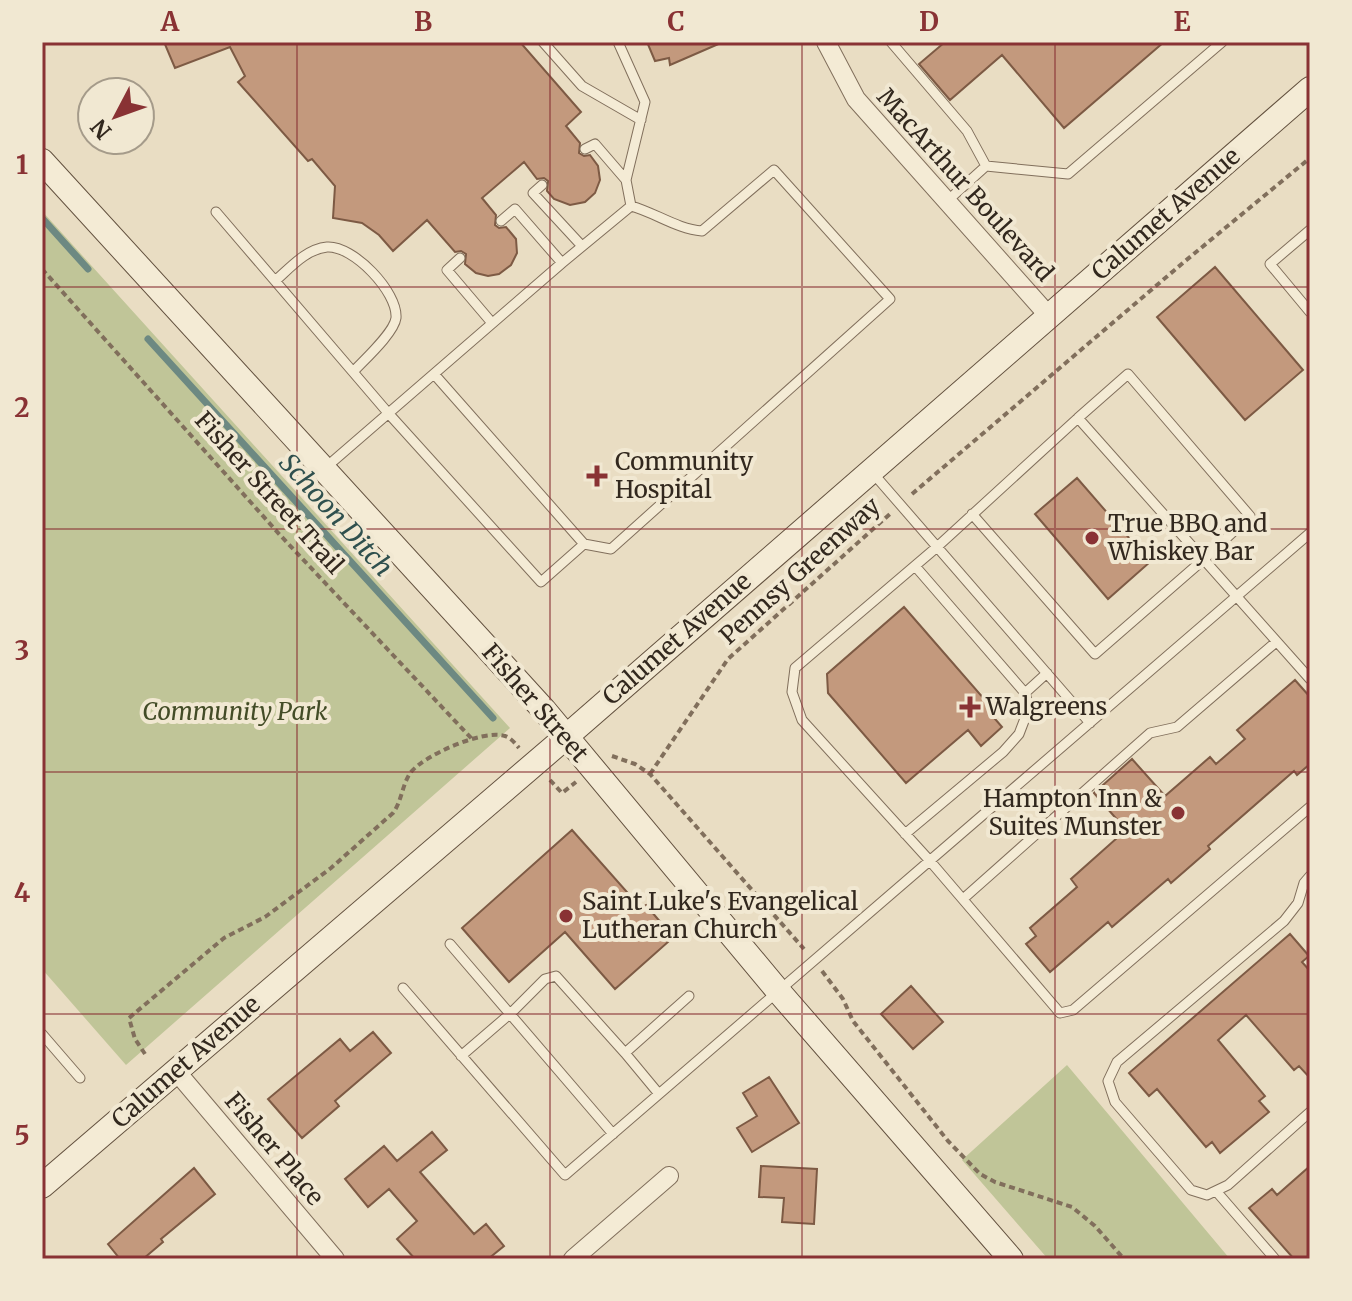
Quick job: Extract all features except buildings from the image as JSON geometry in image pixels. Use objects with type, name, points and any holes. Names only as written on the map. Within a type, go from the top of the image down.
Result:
[{"type":"main road","name":"Calumet Avenue","points":[[42,1186],[567,736],[1310,89]]},
{"type":"main road","name":"Fisher Street","points":[[42,161],[567,736],[779,992],[1011,1259]]},
{"type":"street","name":"MacArthur Boulevard","points":[[826,42],[856,99],[1048,315]]},
{"type":"street","name":"Fisher Place","points":[[176,1071],[335,1259]]},
{"type":"street","points":[[573,1259],[669,1176]]},
{"type":"lane","points":[[543,42],[582,86],[641,120]]},
{"type":"lane","points":[[618,42],[645,102],[626,180],[631,206]]},
{"type":"lane","points":[[891,42],[967,131],[986,166]]},
{"type":"lane","points":[[946,202],[986,166],[1068,174],[1222,42]]},
{"type":"lane","points":[[585,149],[595,144],[626,180]]},
{"type":"lane","points":[[434,374],[584,544],[611,549],[890,299],[774,170],[702,231],[684,230],[655,213],[631,206]]},
{"type":"lane","points":[[542,185],[533,193],[581,245]]},
{"type":"lane","points":[[324,469],[581,245],[631,206]]},
{"type":"lane","points":[[501,221],[515,209],[562,263]]},
{"type":"lane","points":[[216,212],[389,414],[541,582],[584,544]]},
{"type":"lane","points":[[1310,230],[1270,264],[1310,310]]},
{"type":"lane","points":[[275,281],[310,251],[329,246],[351,254],[382,282],[394,306],[396,320],[389,333],[353,372]]},
{"type":"lane","points":[[460,258],[447,270],[492,323]]},
{"type":"lane","points":[[972,514],[1095,654],[1250,516],[1128,374],[972,514],[937,547],[795,668],[792,692],[802,720],[930,861],[1060,1013],[1073,1010],[1310,807]]},
{"type":"lane","points":[[1078,418],[1310,679]]},
{"type":"lane","points":[[870,470],[1090,723]]},
{"type":"lane","points":[[403,988],[565,1175],[1310,533]]},
{"type":"lane","points":[[905,834],[1003,752],[1019,734],[1029,708],[1025,693],[915,566]]},
{"type":"lane","points":[[963,899],[1150,733],[1177,727],[1276,642]]},
{"type":"lane","points":[[1025,693],[1047,673]]},
{"type":"lane","points":[[1310,876],[1304,883],[1298,903],[1284,921],[1117,1062],[1108,1081],[1115,1102],[1191,1190],[1207,1195],[1228,1185],[1310,1112]]},
{"type":"lane","points":[[450,944],[613,1134]]},
{"type":"lane","points":[[461,1056],[545,979],[556,976],[659,1094]]},
{"type":"lane","points":[[625,1053],[689,996]]},
{"type":"lane","points":[[42,1034],[80,1078]]},
{"type":"lane","points":[[1216,1191],[1275,1259]]},
{"type":"path","name":"Pennsy Greenway","points":[[650,774],[728,659],[900,504],[1310,158]]},
{"type":"path","name":"Fisher Street Trail","points":[[42,269],[265,518],[472,739]]},
{"type":"path","points":[[145,1054],[135,1039],[129,1018],[224,938],[265,917],[331,868],[393,813],[412,772],[447,749],[472,739],[509,736]]},
{"type":"path","points":[[611,756],[635,764],[650,774],[814,961],[843,999],[853,1021],[948,1141],[980,1174],[995,1182],[1072,1207],[1095,1226],[1124,1259]]},
{"type":"green space","name":"Community Park","points":[[42,211],[510,728],[126,1065],[42,969]]},
{"type":"green space","points":[[1067,1065],[1230,1259],[1048,1259],[962,1160]]},
{"type":"waterway","name":"Schoon Ditch","points":[[42,218],[88,269]]},
{"type":"waterway","name":"Schoon Ditch","points":[[148,339],[493,718]]},
{"type":"place","name":"Community Hospital","points":[[597,476]]},
{"type":"place","name":"True BBQ and Whiskey Bar","points":[[1092,538]]},
{"type":"place","name":"Walgreens","points":[[970,707]]},
{"type":"place","name":"Hampton Inn & Suites Munster","points":[[1178,813]]},
{"type":"place","name":"Saint Luke's Evangelical Lutheran Church","points":[[566,916]]}]
